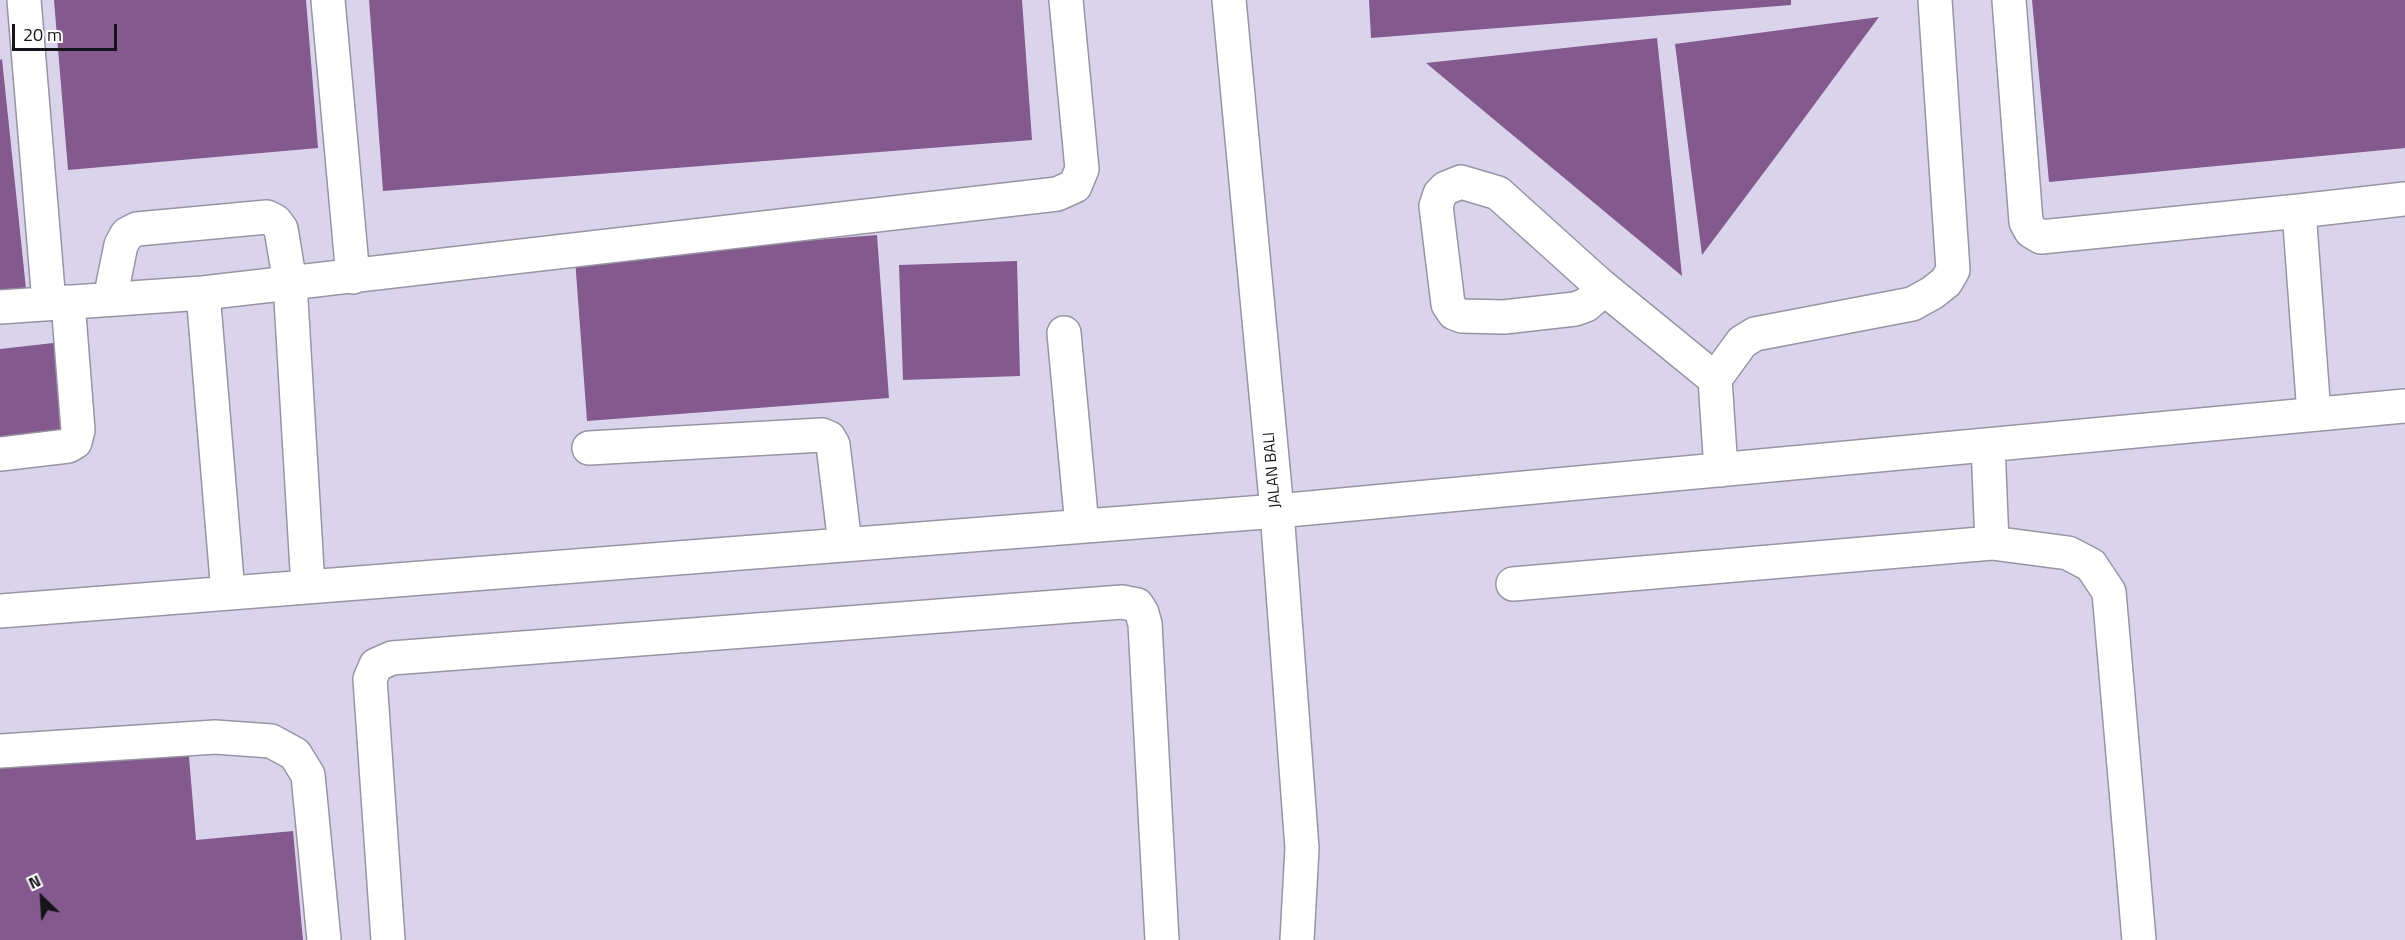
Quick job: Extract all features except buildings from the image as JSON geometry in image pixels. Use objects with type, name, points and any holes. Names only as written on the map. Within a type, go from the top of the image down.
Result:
[{"type":"street","points":[[0,454],[68,446],[75,442],[78,430],[58,303],[24,0]]},
{"type":"street","points":[[328,0],[353,277]]},
{"type":"street","points":[[0,307],[203,293],[353,277],[1057,194],[1075,186],[1082,169],[1066,0]]},
{"type":"street","name":"JALAN BALI","points":[[1229,0],[1277,511],[1302,848],[1298,940]]},
{"type":"street","points":[[1721,470],[1715,379],[1742,342],[1755,334],[1912,304],[1946,282],[1953,270],[1935,0]]},
{"type":"street","points":[[2009,0],[2026,222],[2031,231],[2041,237],[2405,199]]},
{"type":"street","points":[[1600,285],[1594,298],[1586,305],[1575,309],[1504,317],[1462,316],[1454,313],[1448,304],[1436,206],[1440,194],[1453,184],[1461,182],[1498,193],[1600,285],[1715,379]]},
{"type":"street","points":[[2299,211],[2314,414]]},
{"type":"street","points":[[110,299],[121,245],[127,234],[137,230],[267,217],[275,221],[281,230],[290,283],[308,587]]},
{"type":"street","points":[[203,293],[228,593]]},
{"type":"street","points":[[1064,333],[1082,526]]},
{"type":"street","points":[[0,611],[1277,511],[2405,406]]},
{"type":"street","points":[[589,448],[822,435],[829,438],[833,445],[845,544]]},
{"type":"street","points":[[1988,445],[1992,543]]},
{"type":"street","points":[[1513,584],[1992,543],[2068,553],[2091,565],[2109,592],[2139,940]]},
{"type":"street","points":[[388,940],[370,679],[376,665],[392,658],[1122,602],[1137,605],[1145,624],[1162,940]]},
{"type":"street","points":[[0,751],[215,737],[271,741],[295,754],[308,775],[324,940]]},
{"type":"shaded area","points":[[0,0],[2405,0],[2405,940],[0,940]]}]
